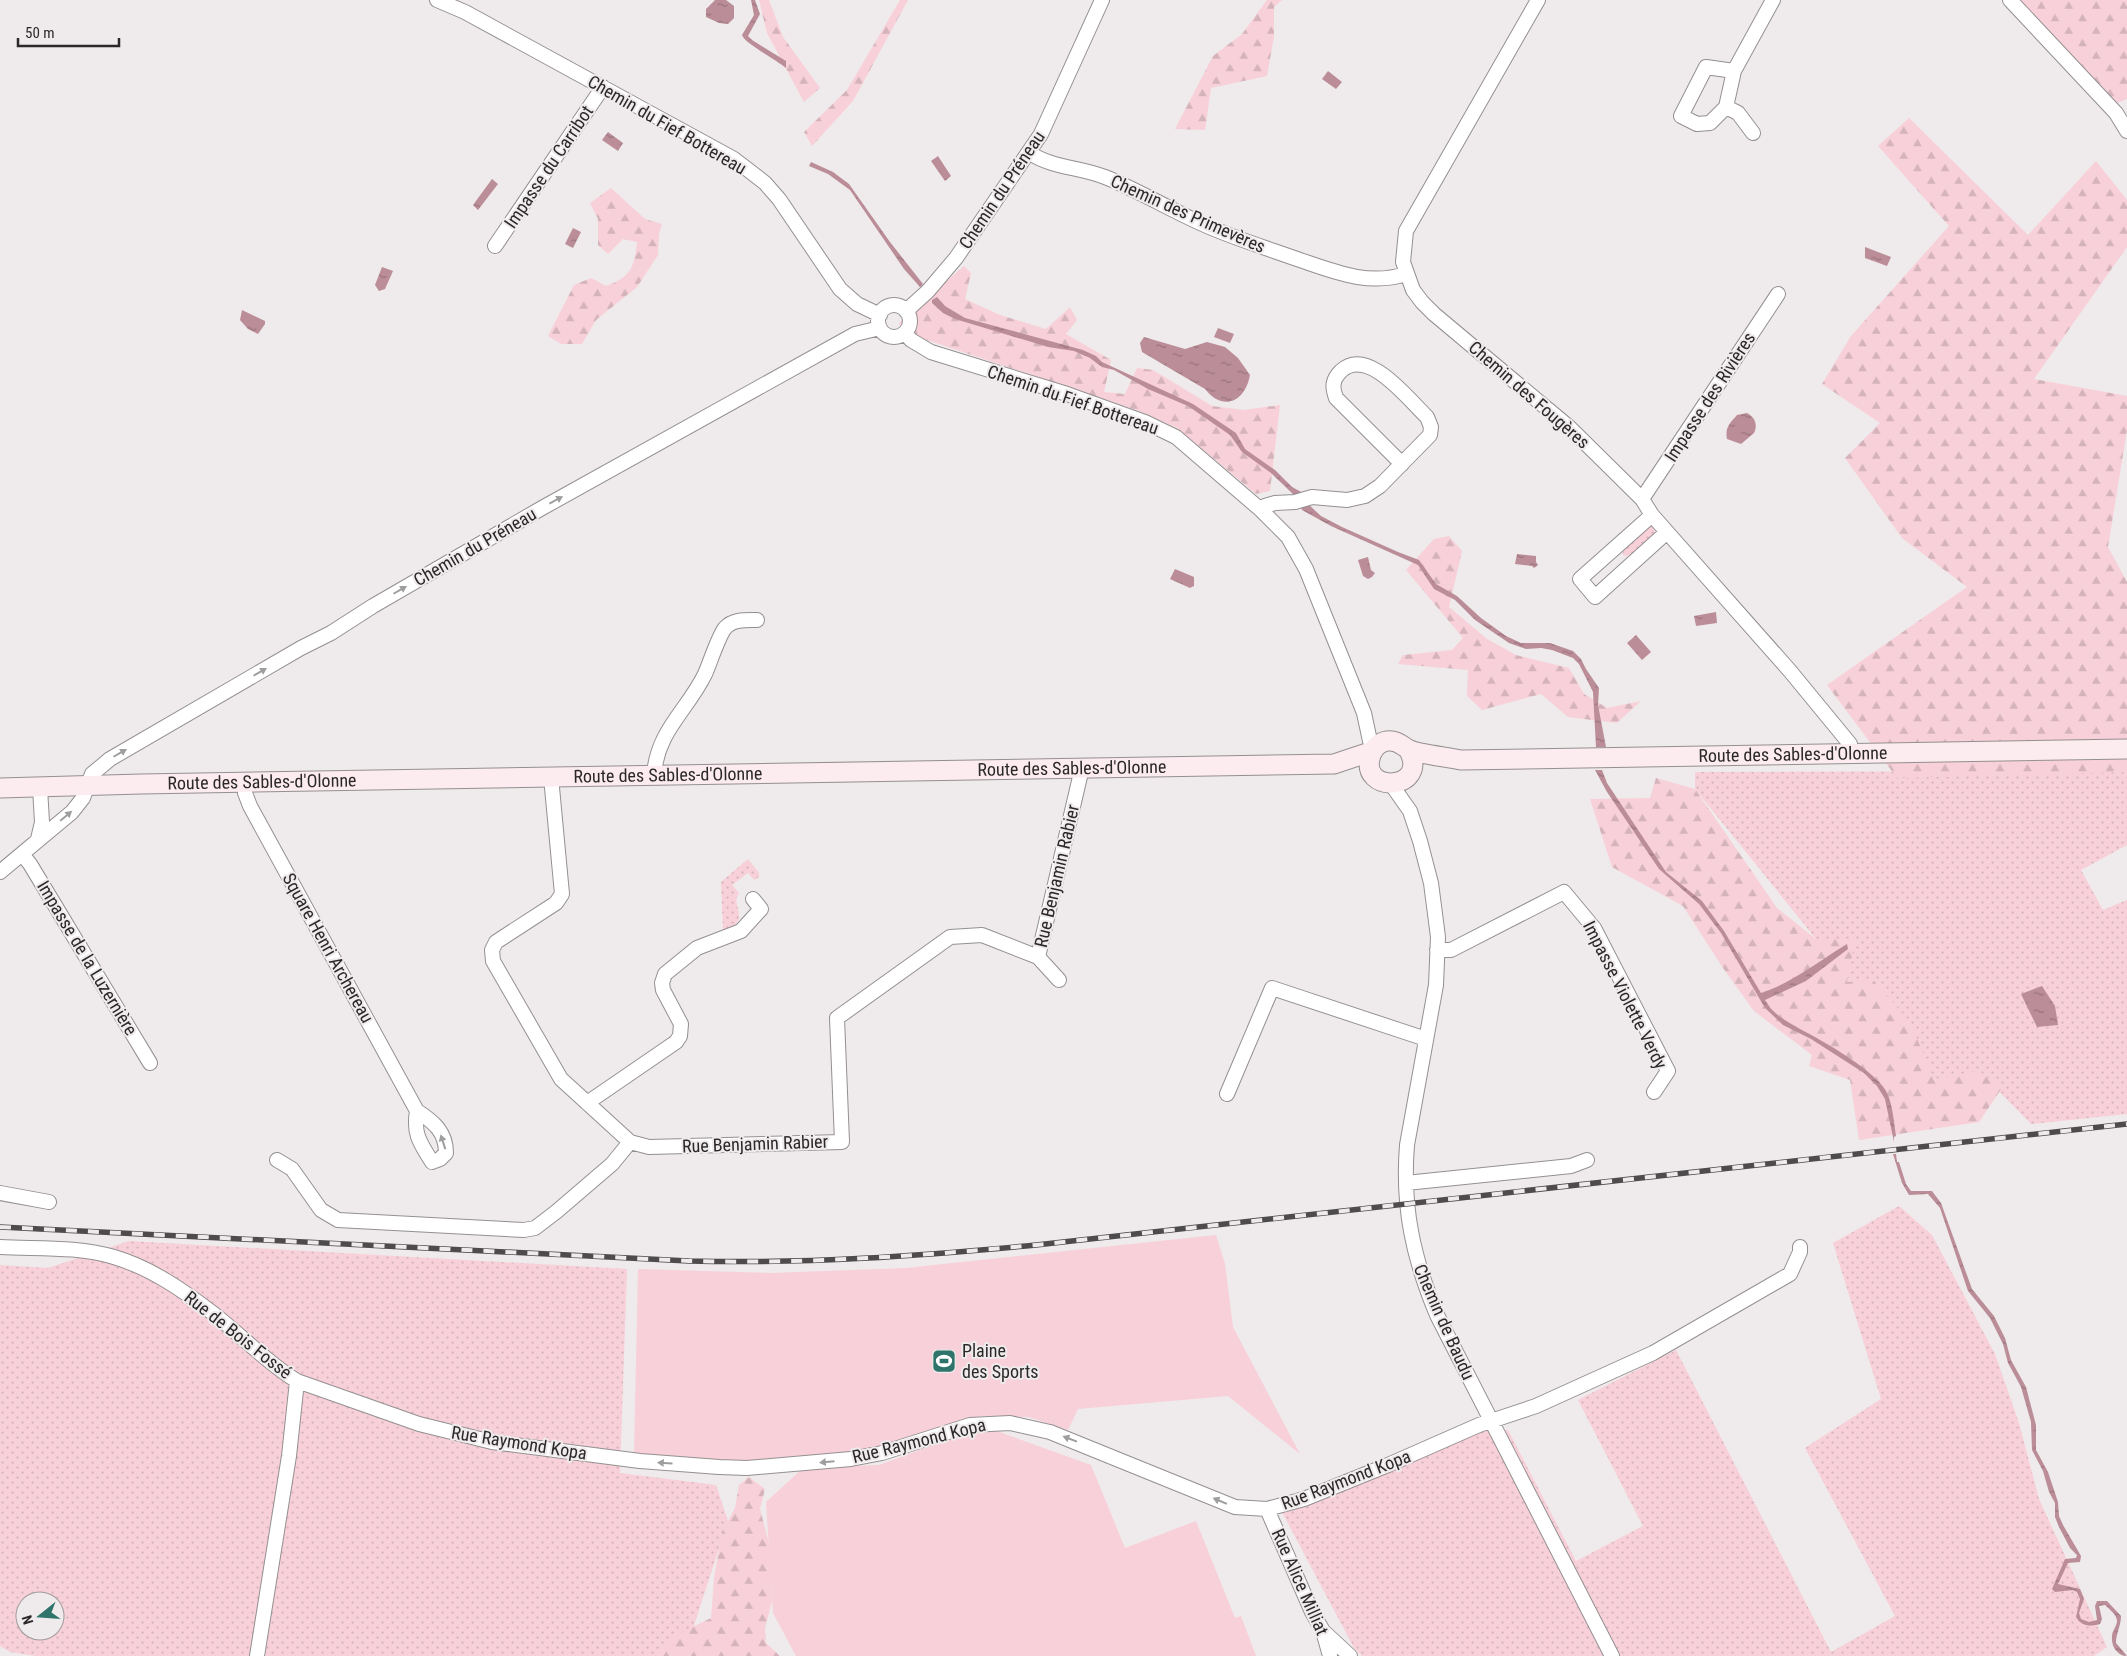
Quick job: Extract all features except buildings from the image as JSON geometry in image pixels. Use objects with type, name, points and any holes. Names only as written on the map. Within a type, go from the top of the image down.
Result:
[{"type":"main road","name":"Route des Sables-d'Olonne","points":[[1334,764],[1379,747],[1400,742],[1408,749],[1461,760],[2127,750]]},
{"type":"main road","points":[[1373,774],[1370,762],[1379,747]]},
{"type":"main road","points":[[1408,749],[1412,760],[1409,774]]},
{"type":"main road","name":"Route des Sables-d'Olonne","points":[[0,788],[245,782],[1334,764],[1373,774],[1380,781],[1391,784],[1404,780],[1409,774],[1461,760]]},
{"type":"street","name":"Chemin du Fief Bottereau","points":[[437,0],[465,12],[734,159],[765,183],[796,221],[840,289],[880,321]]},
{"type":"street","name":"Chemin du Préneau","points":[[906,311],[928,291],[956,258],[1030,153],[1041,134],[1102,0]]},
{"type":"street","name":"Chemin des Fougères","points":[[1538,0],[1406,231],[1403,256],[1406,274],[1413,290],[1434,314],[1569,426],[1642,500],[1652,515],[1790,671],[1850,744],[1851,753]]},
{"type":"street","points":[[1734,71],[1706,67],[1681,116],[1697,124],[1710,123],[1726,108],[1734,71],[1773,0]]},
{"type":"street","points":[[2010,0],[2116,113],[2127,131]]},
{"type":"street","name":"Impasse du Carribot","points":[[494,246],[603,88]]},
{"type":"street","points":[[1726,108],[1738,113],[1753,133]]},
{"type":"street","name":"Chemin des Primevères","points":[[1030,153],[1049,163],[1096,173],[1123,184],[1206,226],[1331,270],[1372,280],[1387,279],[1406,274]]},
{"type":"street","name":"Impasse des Rivières","points":[[1642,500],[1778,294]]},
{"type":"street","points":[[892,306],[897,306],[906,311],[909,315],[910,325],[904,334],[891,337],[882,332],[880,321],[883,311],[892,306]]},
{"type":"street","name":"Chemin du Préneau","points":[[0,872],[72,812],[83,798],[86,786],[95,770],[110,759],[331,633],[373,606],[534,512],[880,321]]},
{"type":"street","name":"Chemin du Fief Bottereau","points":[[904,334],[931,352],[1067,394],[1144,422],[1176,438],[1261,510],[1288,537],[1298,552],[1364,713],[1375,729],[1379,747]]},
{"type":"street","points":[[1261,510],[1265,506],[1275,503],[1295,502],[1312,497],[1347,500],[1365,496],[1380,486],[1402,464],[1430,435],[1432,427],[1426,417],[1380,372],[1361,363],[1347,365],[1336,376],[1332,387],[1336,398],[1402,464]]},
{"type":"street","points":[[1652,515],[1580,579],[1594,597],[1668,532]]},
{"type":"street","points":[[654,775],[655,760],[666,732],[704,676],[725,628],[738,620],[757,620]]},
{"type":"street","name":"Rue Benjamin Rabier","points":[[630,1142],[649,1147],[842,1142],[837,1018],[950,937],[982,936],[1038,957],[1082,768]]},
{"type":"street","name":"Chemin de Baudu","points":[[1409,774],[1410,811],[1432,882],[1437,950],[1436,984],[1407,1145],[1408,1222],[1417,1262],[1437,1315],[1612,1656]]},
{"type":"street","points":[[277,1160],[292,1169],[320,1210],[338,1220],[524,1230],[535,1228],[551,1216],[612,1164],[630,1142],[561,1079],[493,960],[492,950],[496,942],[556,903],[562,894],[552,777]]},
{"type":"street","name":"Square Henri Archereau","points":[[245,782],[245,793],[250,806],[417,1112]]},
{"type":"street","name":"Chemin de Baudu","points":[[1391,784],[1410,811]]},
{"type":"street","points":[[38,839],[42,822],[40,788]]},
{"type":"street","name":"Impasse de la Luzernière","points":[[22,854],[30,864],[150,1063]]},
{"type":"street","name":"Impasse Violette Verdy","points":[[1437,950],[1451,950],[1564,892],[1594,928],[1668,1070],[1654,1092]]},
{"type":"street","points":[[587,1103],[676,1042],[680,1036],[681,1024],[663,990],[662,983],[665,974],[697,948],[741,930],[761,909],[753,899]]},
{"type":"street","points":[[1038,957],[1059,980]]},
{"type":"street","points":[[1227,1094],[1272,988],[1426,1038]]},
{"type":"street","points":[[1406,1183],[1571,1166],[1587,1160]]},
{"type":"street","points":[[0,1193],[49,1202]]},
{"type":"street","name":"Rue Raymond Kopa","points":[[297,1381],[419,1424],[492,1442],[640,1461],[719,1467],[756,1467],[852,1459],[882,1453],[970,1425],[1010,1423],[1026,1425],[1058,1435],[1235,1507],[1267,1509],[1304,1499],[1342,1485],[1490,1420],[1536,1406],[1653,1353],[1790,1274],[1800,1252],[1800,1246]]},
{"type":"street","name":"Rue de Bois Fossé","points":[[0,1247],[92,1252],[135,1264],[180,1290],[239,1335],[267,1362],[297,1381],[289,1456],[257,1656]]},
{"type":"street","name":"Rue Alice Milliat","points":[[1267,1509],[1312,1612],[1323,1631],[1330,1656]]},
{"type":"street","points":[[1323,1631],[1350,1656]]},
{"type":"green space","points":[[759,0],[769,0],[783,37],[820,88],[804,102],[767,33]]},
{"type":"green space","points":[[900,0],[908,0],[853,101],[812,146],[804,132],[847,90]]},
{"type":"green space","points":[[1267,0],[1282,0],[1274,7],[1274,36],[1267,76],[1211,88],[1205,130],[1175,129],[1213,56],[1242,34]]},
{"type":"green space","points":[[2016,0],[2127,0],[2127,99],[2117,103]]},
{"type":"green space","points":[[1909,118],[2028,235],[2096,161],[2127,200],[2127,247],[2034,379],[2127,396],[2127,430],[2108,547],[2127,582],[2127,772],[1897,778],[1827,685],[1967,587],[1902,538],[1845,458],[1880,423],[1822,384],[1851,336],[1949,226],[1878,146]]},
{"type":"green space","points":[[611,188],[645,219],[662,224],[659,234],[658,255],[637,287],[596,320],[582,344],[561,344],[548,336],[574,285],[591,278],[606,286],[614,283],[626,275],[634,259],[637,242],[623,239],[608,254],[598,245],[598,219],[590,203]]},
{"type":"green space","points":[[964,266],[971,273],[965,299],[1000,315],[1046,329],[1070,307],[1077,320],[1066,334],[1111,360],[1104,392],[1125,394],[1137,368],[1153,370],[1212,406],[1244,410],[1280,405],[1270,491],[1256,494],[1177,428],[1139,411],[903,332],[899,323]]},
{"type":"green space","points":[[1652,525],[1655,534],[1634,553],[1626,556],[1623,555],[1623,550],[1628,541],[1643,529]]},
{"type":"green space","points":[[1449,536],[1462,551],[1449,607],[1487,639],[1516,655],[1569,668],[1584,694],[1607,708],[1641,701],[1617,723],[1568,717],[1541,694],[1482,710],[1467,696],[1468,670],[1398,664],[1403,655],[1452,650],[1463,638],[1406,570],[1434,539]]},
{"type":"green space","points":[[2127,771],[2127,845],[2081,870],[2103,910],[2127,900],[2127,1114],[2031,1124],[1979,1071],[1932,1081],[1847,982],[1816,939],[1695,789],[1695,772]]},
{"type":"green space","points":[[1656,778],[1695,789],[1777,908],[1816,939],[1855,939],[1847,982],[1874,981],[1910,1022],[1934,1079],[1979,1071],[2002,1088],[1979,1122],[1859,1140],[1850,1080],[1809,1066],[1812,1055],[1754,1011],[1723,968],[1683,906],[1612,867],[1590,799],[1650,798]]},
{"type":"green space","points":[[748,859],[759,873],[759,877],[754,880],[748,873],[732,885],[739,893],[736,903],[739,916],[738,921],[727,932],[723,930],[721,882]]},
{"type":"green space","points":[[1899,1206],[1932,1235],[1995,1354],[2019,1423],[2039,1499],[2107,1647],[2094,1656],[1362,1656],[1354,1648],[1282,1512],[1482,1431],[1508,1430],[1576,1561],[1643,1526],[1578,1400],[1676,1350],[1831,1652],[1895,1616],[1805,1448],[1881,1399],[1833,1243]]},
{"type":"green space","name":"Plaine des Sports","points":[[1216,1235],[1225,1264],[1233,1327],[1300,1454],[1228,1396],[1078,1409],[1068,1430],[1029,1417],[981,1416],[884,1447],[848,1454],[741,1462],[634,1454],[638,1269],[771,1273],[906,1268]]},
{"type":"green space","points":[[129,1241],[627,1269],[620,1473],[716,1485],[728,1521],[684,1656],[36,1656],[10,1652],[0,1646],[0,1265],[48,1268]]},
{"type":"green space","name":"Plaine des Sports","points":[[994,1430],[1091,1465],[1125,1548],[1196,1521],[1235,1618],[1241,1616],[1256,1656],[796,1656],[773,1613],[766,1502],[803,1468],[879,1465],[965,1433]]},
{"type":"green space","points":[[749,1477],[765,1489],[760,1509],[770,1547],[772,1601],[765,1628],[766,1643],[780,1656],[655,1656],[666,1640],[711,1618],[714,1578],[722,1532],[735,1508],[739,1485]]},
{"type":"water","points":[[715,0],[726,0],[734,6],[734,18],[728,24],[719,23],[706,17],[706,9]]},
{"type":"water","points":[[751,0],[755,0],[760,14],[748,36],[786,61],[786,68],[748,42],[742,35],[754,15]]},
{"type":"water","points":[[1328,71],[1342,82],[1336,89],[1322,79]]},
{"type":"water","points":[[608,132],[623,143],[618,151],[602,140]]},
{"type":"water","points":[[938,156],[951,176],[945,181],[931,161]]},
{"type":"water","points":[[811,162],[833,172],[849,184],[890,242],[923,284],[920,287],[904,269],[850,190],[828,174],[809,166]]},
{"type":"water","points":[[492,179],[498,184],[478,210],[473,205]]},
{"type":"water","points":[[573,228],[581,232],[573,248],[565,244]]},
{"type":"water","points":[[1865,247],[1891,257],[1887,266],[1865,258]]},
{"type":"water","points":[[382,267],[393,271],[385,289],[379,291],[375,285]]},
{"type":"water","points":[[937,297],[945,306],[965,318],[1083,350],[1096,356],[1102,362],[1193,404],[1236,433],[1245,449],[1275,470],[1292,487],[1303,493],[1295,496],[1271,473],[1242,452],[1230,435],[1188,406],[1148,389],[1114,370],[1102,367],[1090,358],[1074,351],[1048,347],[955,319],[943,313],[932,303],[932,300]]},
{"type":"water","points":[[242,310],[265,321],[258,334],[248,329],[240,320]]},
{"type":"water","points":[[1218,328],[1234,334],[1230,343],[1214,337]]},
{"type":"water","points":[[1144,337],[1185,349],[1207,342],[1225,347],[1238,358],[1250,375],[1243,392],[1232,401],[1219,400],[1205,389],[1142,352],[1140,343]]},
{"type":"water","points":[[1747,413],[1755,422],[1754,433],[1741,444],[1727,439],[1728,426],[1737,415]]},
{"type":"water","points":[[1308,504],[1321,516],[1342,527],[1419,560],[1436,584],[1457,596],[1481,618],[1506,636],[1521,643],[1550,643],[1573,651],[1581,659],[1599,688],[1598,705],[1606,747],[1596,747],[1593,692],[1579,664],[1573,658],[1552,650],[1541,648],[1526,649],[1509,643],[1475,620],[1455,600],[1434,589],[1418,565],[1331,526],[1302,510],[1300,506]]},
{"type":"water","points":[[1517,554],[1536,556],[1538,565],[1534,568],[1532,566],[1515,564]]},
{"type":"water","points":[[1368,557],[1371,570],[1375,573],[1368,579],[1363,576],[1358,560]]},
{"type":"water","points":[[1175,569],[1194,577],[1194,586],[1190,588],[1170,579]]},
{"type":"water","points":[[1716,612],[1717,623],[1696,626],[1694,616]]},
{"type":"water","points":[[1636,635],[1651,652],[1642,660],[1627,643]]},
{"type":"water","points":[[1595,770],[1602,770],[1607,783],[1666,872],[1702,901],[1724,931],[1761,993],[1784,984],[1847,944],[1848,949],[1806,981],[1765,1000],[1781,1017],[1836,1049],[1862,1067],[1883,1086],[1888,1095],[1892,1110],[1896,1136],[1894,1137],[1894,1142],[1885,1099],[1877,1086],[1864,1073],[1811,1039],[1783,1025],[1765,1008],[1721,933],[1699,904],[1659,869],[1607,792]]},
{"type":"water","points":[[2042,986],[2055,1006],[2058,1025],[2037,1027],[2021,994]]},
{"type":"water","points":[[1893,1154],[1896,1154],[1897,1162],[1899,1162],[1906,1184],[1911,1191],[1932,1191],[1941,1203],[1972,1289],[1994,1316],[2005,1338],[2011,1360],[2026,1387],[2036,1425],[2036,1450],[2048,1472],[2058,1502],[2059,1516],[2081,1556],[2080,1562],[2068,1563],[2058,1584],[2080,1589],[2084,1599],[2079,1613],[2081,1619],[2089,1622],[2097,1620],[2095,1606],[2097,1601],[2107,1601],[2121,1616],[2116,1643],[2127,1656],[2120,1654],[2114,1647],[2112,1636],[2117,1619],[2105,1605],[2099,1606],[2102,1619],[2100,1624],[2086,1625],[2076,1617],[2080,1599],[2077,1592],[2073,1590],[2055,1592],[2052,1589],[2065,1559],[2076,1558],[2077,1555],[2070,1548],[2059,1527],[2055,1517],[2055,1503],[2049,1492],[2043,1471],[2032,1450],[2031,1422],[2021,1387],[2008,1363],[2003,1344],[1990,1318],[1968,1291],[1940,1208],[1928,1194],[1909,1195],[1902,1183]]},
{"type":"railway","points":[[0,1227],[689,1261],[733,1262],[863,1258],[1036,1245],[2127,1124]]},
{"type":"place","name":"Plaine des Sports","points":[[944,1361]]}]
